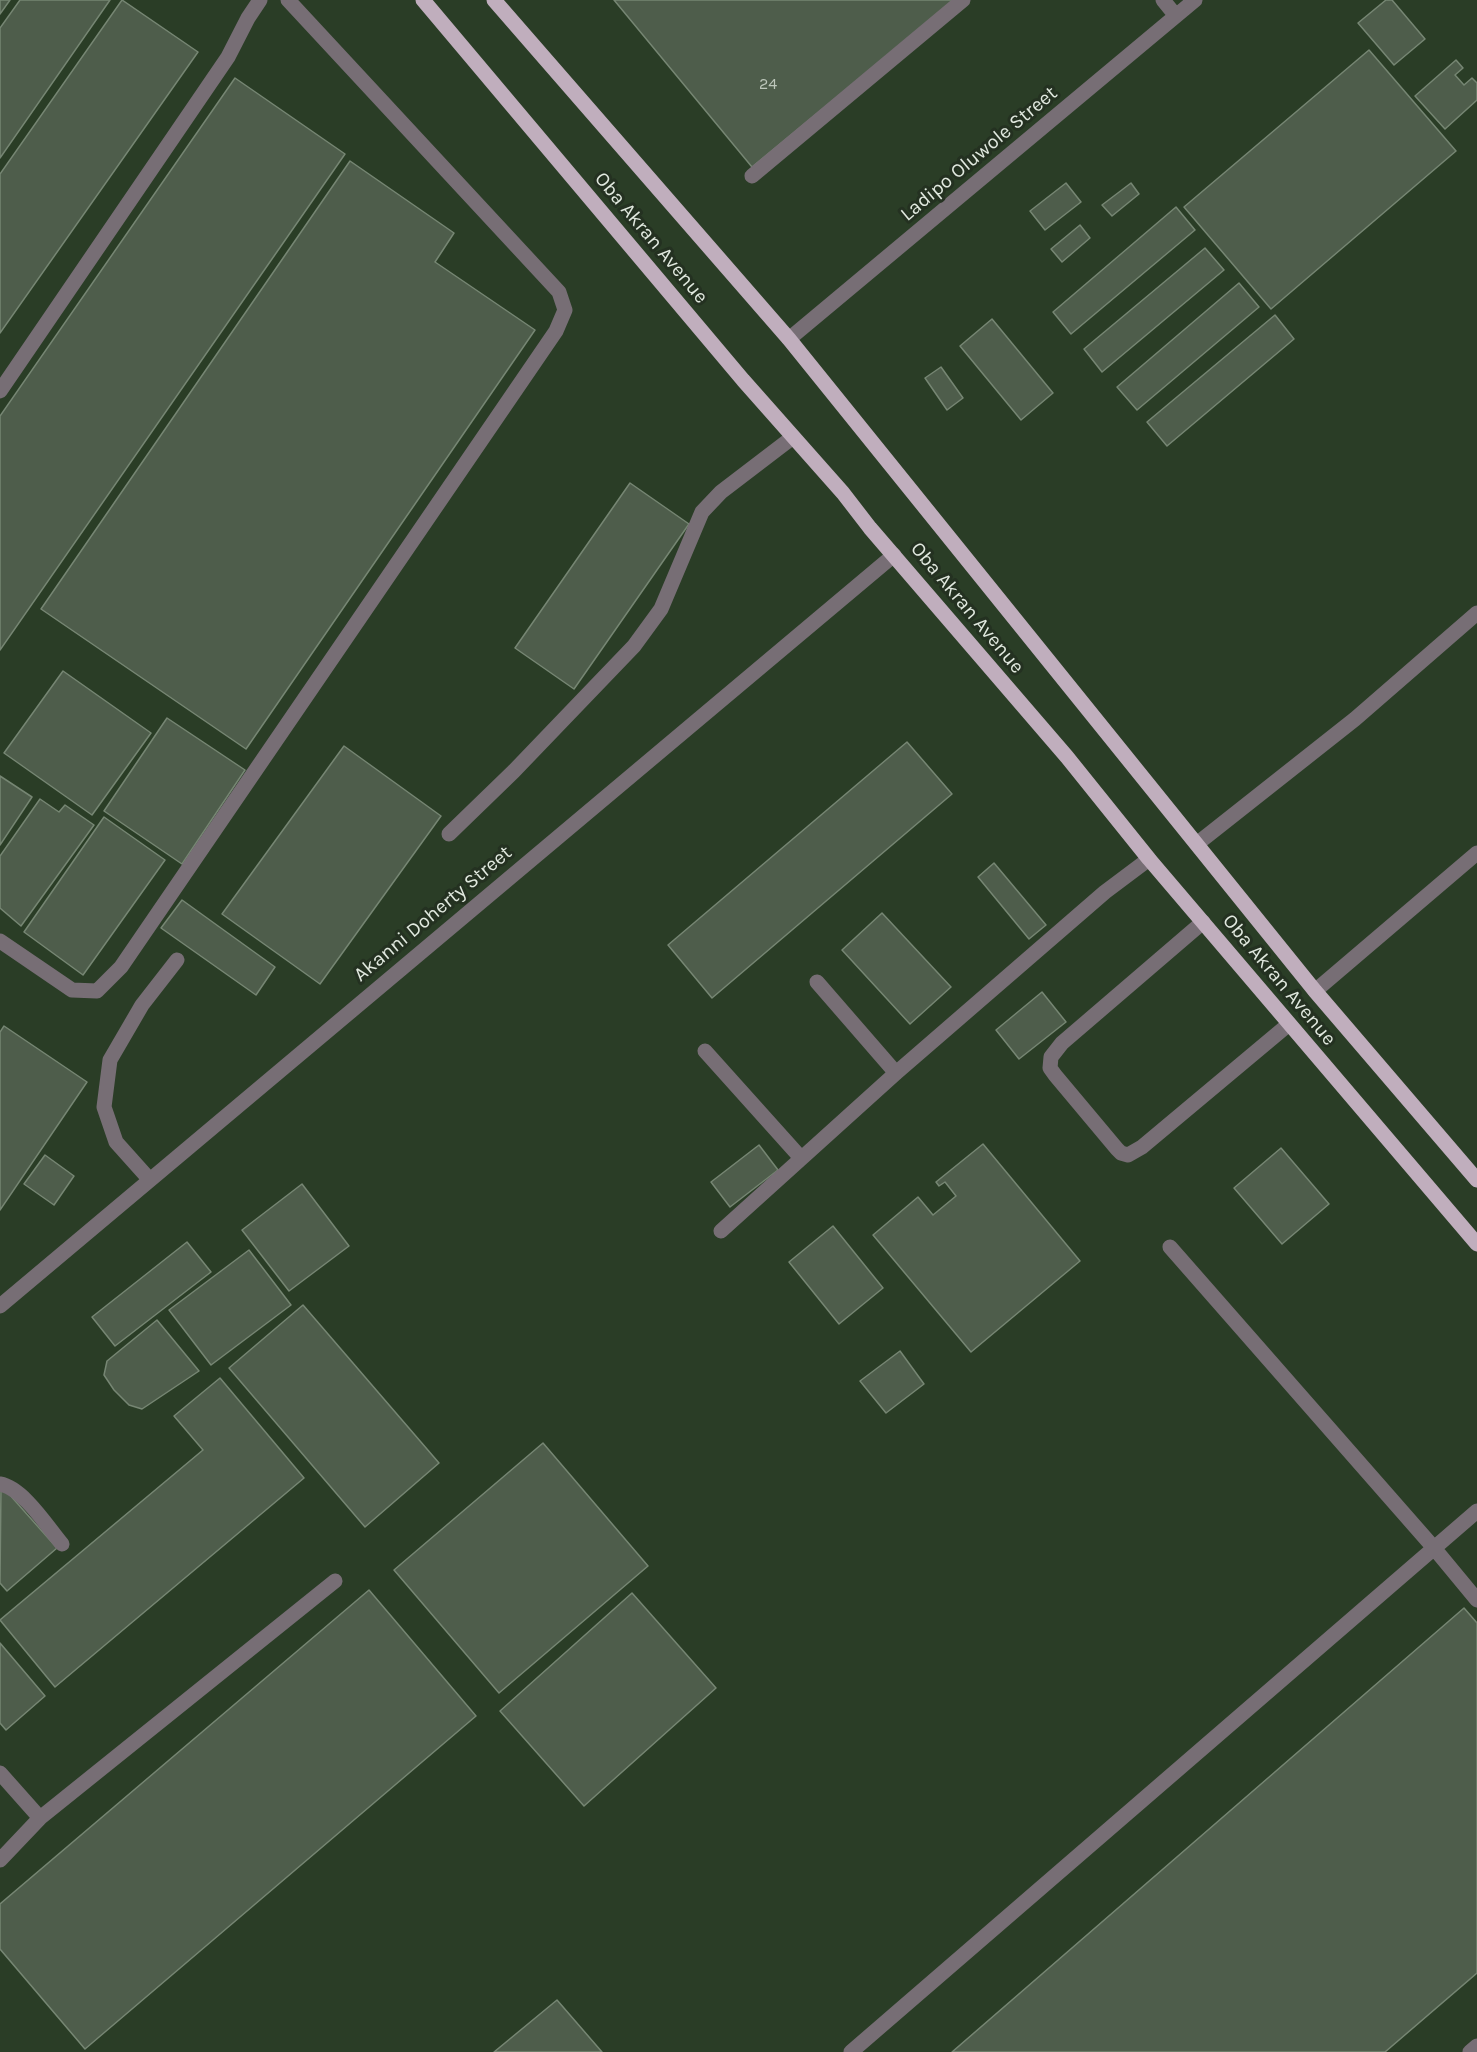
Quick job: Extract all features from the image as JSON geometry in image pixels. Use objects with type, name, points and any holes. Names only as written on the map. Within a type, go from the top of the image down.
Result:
[{"type":"main road","name":"Oba Akran Avenue","points":[[423,0],[735,371],[1067,757],[1149,860],[1477,1244]]},
{"type":"main road","name":"Oba Akran Avenue","points":[[494,0],[789,339],[1315,990],[1477,1180]]},
{"type":"street","points":[[0,391],[228,57],[248,18],[261,0]]},
{"type":"street","points":[[0,941],[72,990],[96,991],[121,967],[556,331],[565,310],[559,292],[288,0]]},
{"type":"street","points":[[752,176],[963,0]]},
{"type":"street","points":[[1162,0],[1176,16]]},
{"type":"street","name":"Ladipo Oluwole Street","points":[[789,339],[1196,0]]},
{"type":"street","points":[[449,834],[514,771],[634,646],[661,609],[702,512],[721,492],[793,437]]},
{"type":"street","name":"Akanni Doherty Street","points":[[0,1306],[894,555]]},
{"type":"street","points":[[1198,843],[1355,719],[1477,613]]},
{"type":"street","points":[[1315,990],[1477,853]]},
{"type":"street","points":[[721,1231],[896,1073],[1105,892],[1149,860]]},
{"type":"street","points":[[1203,922],[1062,1043],[1050,1057],[1050,1068],[1110,1141],[1121,1153],[1128,1155],[1135,1152],[1289,1024]]},
{"type":"street","points":[[150,1180],[116,1142],[104,1107],[110,1060],[142,1005],[177,960]]},
{"type":"street","points":[[816,982],[896,1073]]},
{"type":"street","points":[[705,1051],[801,1158]]},
{"type":"street","points":[[1170,1247],[1477,1600]]},
{"type":"street","points":[[0,1484],[8,1485],[28,1502],[62,1544]]},
{"type":"street","points":[[851,2052],[1477,1511]]},
{"type":"street","points":[[0,1860],[40,1818],[335,1581]]},
{"type":"street","points":[[0,1773],[40,1818]]},
{"type":"street","points":[[1470,2052],[1477,2046]]},
{"type":"shaded area","points":[[0,0],[1477,0],[1477,2052],[0,2052]]},
{"type":"building","points":[[0,0],[10,0],[0,14]]},
{"type":"building","points":[[20,0],[110,0],[0,158],[0,28]]},
{"type":"building","points":[[122,0],[198,52],[0,333],[0,174]]},
{"type":"building","points":[[614,0],[955,0],[752,167]]},
{"type":"building","points":[[1386,0],[1392,0],[1425,39],[1394,65],[1358,23]]},
{"type":"building","points":[[1369,50],[1456,151],[1271,309],[1184,207]]},
{"type":"building","points":[[1456,60],[1463,68],[1455,75],[1464,85],[1472,78],[1477,83],[1477,100],[1445,129],[1415,96]]},
{"type":"building","points":[[235,78],[345,154],[0,650],[0,416]]},
{"type":"building","points":[[350,161],[454,233],[435,262],[535,330],[246,749],[41,609]]},
{"type":"building","points":[[1066,183],[1081,202],[1045,230],[1030,211]]},
{"type":"building","points":[[1131,183],[1139,194],[1112,216],[1102,205]]},
{"type":"building","points":[[1176,207],[1195,230],[1071,334],[1053,312]]},
{"type":"building","points":[[1080,225],[1090,238],[1062,262],[1051,249]]},
{"type":"building","points":[[1205,248],[1224,270],[1102,372],[1084,349]]},
{"type":"building","points":[[1239,283],[1259,307],[1137,410],[1117,387]]},
{"type":"building","points":[[1275,315],[1294,339],[1167,446],[1147,422]]},
{"type":"building","points":[[992,319],[1053,393],[1021,420],[960,346]]},
{"type":"building","points":[[941,367],[963,398],[947,410],[925,378]]},
{"type":"building","points":[[630,483],[689,524],[574,689],[515,648]]},
{"type":"building","points":[[63,671],[151,733],[92,815],[4,753]]},
{"type":"building","points":[[167,718],[245,770],[182,864],[104,811]]},
{"type":"building","points":[[907,742],[952,794],[712,998],[668,945]]},
{"type":"building","points":[[344,746],[441,816],[320,984],[222,914]]},
{"type":"building","points":[[0,776],[32,797],[0,845]]},
{"type":"building","points":[[40,799],[59,812],[65,805],[94,825],[21,926],[0,908],[0,856]]},
{"type":"building","points":[[104,817],[165,860],[83,975],[24,932]]},
{"type":"building","points":[[994,863],[1046,925],[1029,939],[978,877]]},
{"type":"building","points":[[182,900],[275,967],[256,995],[161,928]]},
{"type":"building","points":[[882,913],[951,987],[910,1024],[842,950]]},
{"type":"building","points":[[1042,992],[1066,1022],[1019,1059],[996,1030]]},
{"type":"building","points":[[4,1026],[87,1082],[0,1210],[0,1032]]},
{"type":"building","points":[[983,1144],[1080,1261],[971,1352],[873,1235],[918,1197],[933,1215],[956,1196],[945,1182],[939,1186],[936,1182]]},
{"type":"building","points":[[759,1145],[778,1170],[730,1207],[711,1182]]},
{"type":"building","points":[[1281,1148],[1329,1204],[1282,1244],[1234,1188]]},
{"type":"building","points":[[45,1155],[74,1176],[54,1205],[24,1184]]},
{"type":"building","points":[[302,1184],[349,1246],[289,1291],[242,1230]]},
{"type":"building","points":[[833,1226],[883,1288],[839,1324],[789,1262]]},
{"type":"building","points":[[187,1242],[211,1272],[115,1346],[92,1317]]},
{"type":"building","points":[[249,1250],[291,1305],[211,1365],[169,1310]]},
{"type":"building","points":[[303,1305],[439,1463],[365,1527],[229,1368]]},
{"type":"building","points":[[157,1320],[199,1371],[142,1409],[129,1405],[114,1390],[104,1375],[107,1361]]},
{"type":"building","points":[[900,1351],[924,1384],[886,1413],[860,1381]]},
{"type":"building","points":[[220,1378],[304,1478],[55,1687],[0,1620],[203,1450],[174,1416]]},
{"type":"building","points":[[543,1443],[648,1566],[499,1693],[394,1570]]},
{"type":"building","points":[[1,1485],[57,1548],[7,1591],[0,1583]]},
{"type":"building","points":[[369,1590],[476,1716],[85,2049],[0,1949],[0,1904]]},
{"type":"building","points":[[632,1593],[716,1688],[584,1806],[500,1711]]},
{"type":"building","points":[[1464,1608],[1477,1623],[1477,1973],[1385,2052],[952,2052]]},
{"type":"building","points":[[0,1643],[45,1696],[6,1730],[0,1723]]},
{"type":"building","points":[[557,2000],[602,2052],[494,2052]]}]
